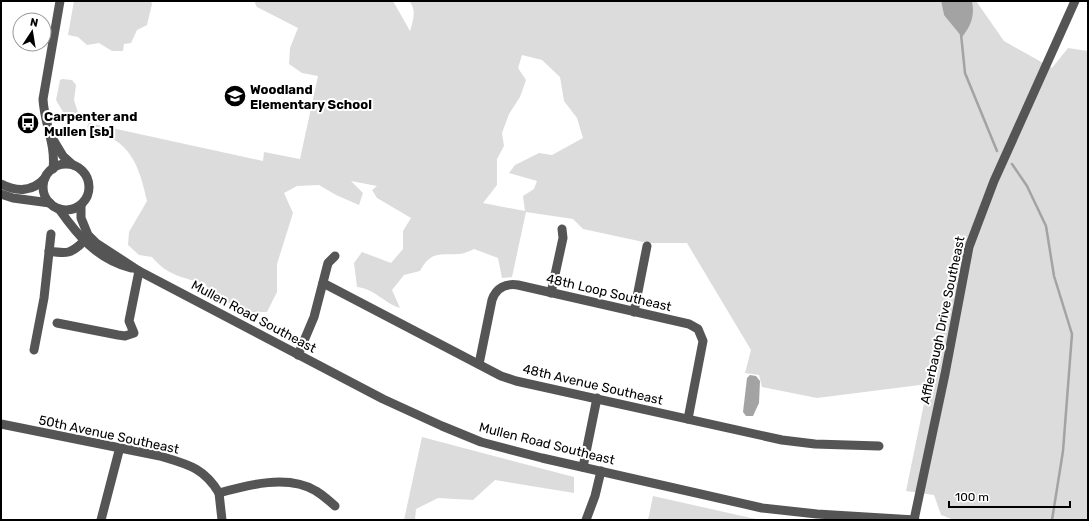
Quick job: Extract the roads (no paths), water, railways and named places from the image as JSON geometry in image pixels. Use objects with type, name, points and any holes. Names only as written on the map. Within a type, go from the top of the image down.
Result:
[{"type":"street","points":[[2,187],[13,198],[50,203],[59,209],[71,210],[82,205],[88,195],[90,186],[88,178],[83,172],[63,156],[51,135],[44,116],[43,99],[60,1]]},
{"type":"street","name":"Afflerbaugh Drive Southeast","points":[[914,520],[945,374],[969,247],[994,181],[1075,1]]},
{"type":"street","points":[[51,135],[54,158],[53,169]]},
{"type":"street","points":[[2,187],[23,190],[32,189],[39,185],[53,169],[63,164],[73,165]]},
{"type":"street","points":[[46,177],[43,189],[50,203]]},
{"type":"street","name":"Mullen Road Southeast","points":[[82,205],[80,213],[82,223],[88,235],[96,243],[137,270],[383,399],[481,442],[542,458],[768,509],[817,514],[914,520]]},
{"type":"street","name":"Mullen Road Southeast","points":[[59,209],[92,249],[119,264],[137,270]]},
{"type":"street","points":[[551,293],[563,238],[562,229]]},
{"type":"street","points":[[34,350],[44,298],[51,234]]},
{"type":"street","points":[[49,251],[65,254],[75,251],[84,241]]},
{"type":"street","points":[[634,312],[647,246]]},
{"type":"street","points":[[298,355],[314,317],[328,263],[335,256]]},
{"type":"street","points":[[57,323],[125,336],[134,333],[129,321],[137,270]]},
{"type":"street","name":"48th Avenue Southeast","points":[[323,282],[502,376],[516,381],[782,440],[816,444],[879,446]]},
{"type":"street","name":"48th Loop Southeast","points":[[479,364],[492,300],[498,290],[504,286],[512,284],[689,324],[698,329],[701,334],[703,344],[688,419]]},
{"type":"street","points":[[583,467],[597,398]]},
{"type":"street","name":"50th Avenue Southeast","points":[[1,424],[160,456],[196,468],[212,482],[219,493]]},
{"type":"street","points":[[101,520],[120,447]]},
{"type":"street","points":[[586,520],[595,496],[601,471]]},
{"type":"street","points":[[222,520],[219,493],[244,486],[268,483],[294,483],[315,490],[335,506]]},
{"type":"waterway","points":[[961,34],[965,73],[997,151]]},
{"type":"waterway","points":[[1012,164],[1027,186],[1046,226],[1054,276],[1072,334],[1063,451],[1052,520]]},
{"type":"place","name":"Woodland Elementary School","points":[[235,96]]},
{"type":"place","name":"Carpenter and Mullen [sb]","points":[[28,123]]}]
